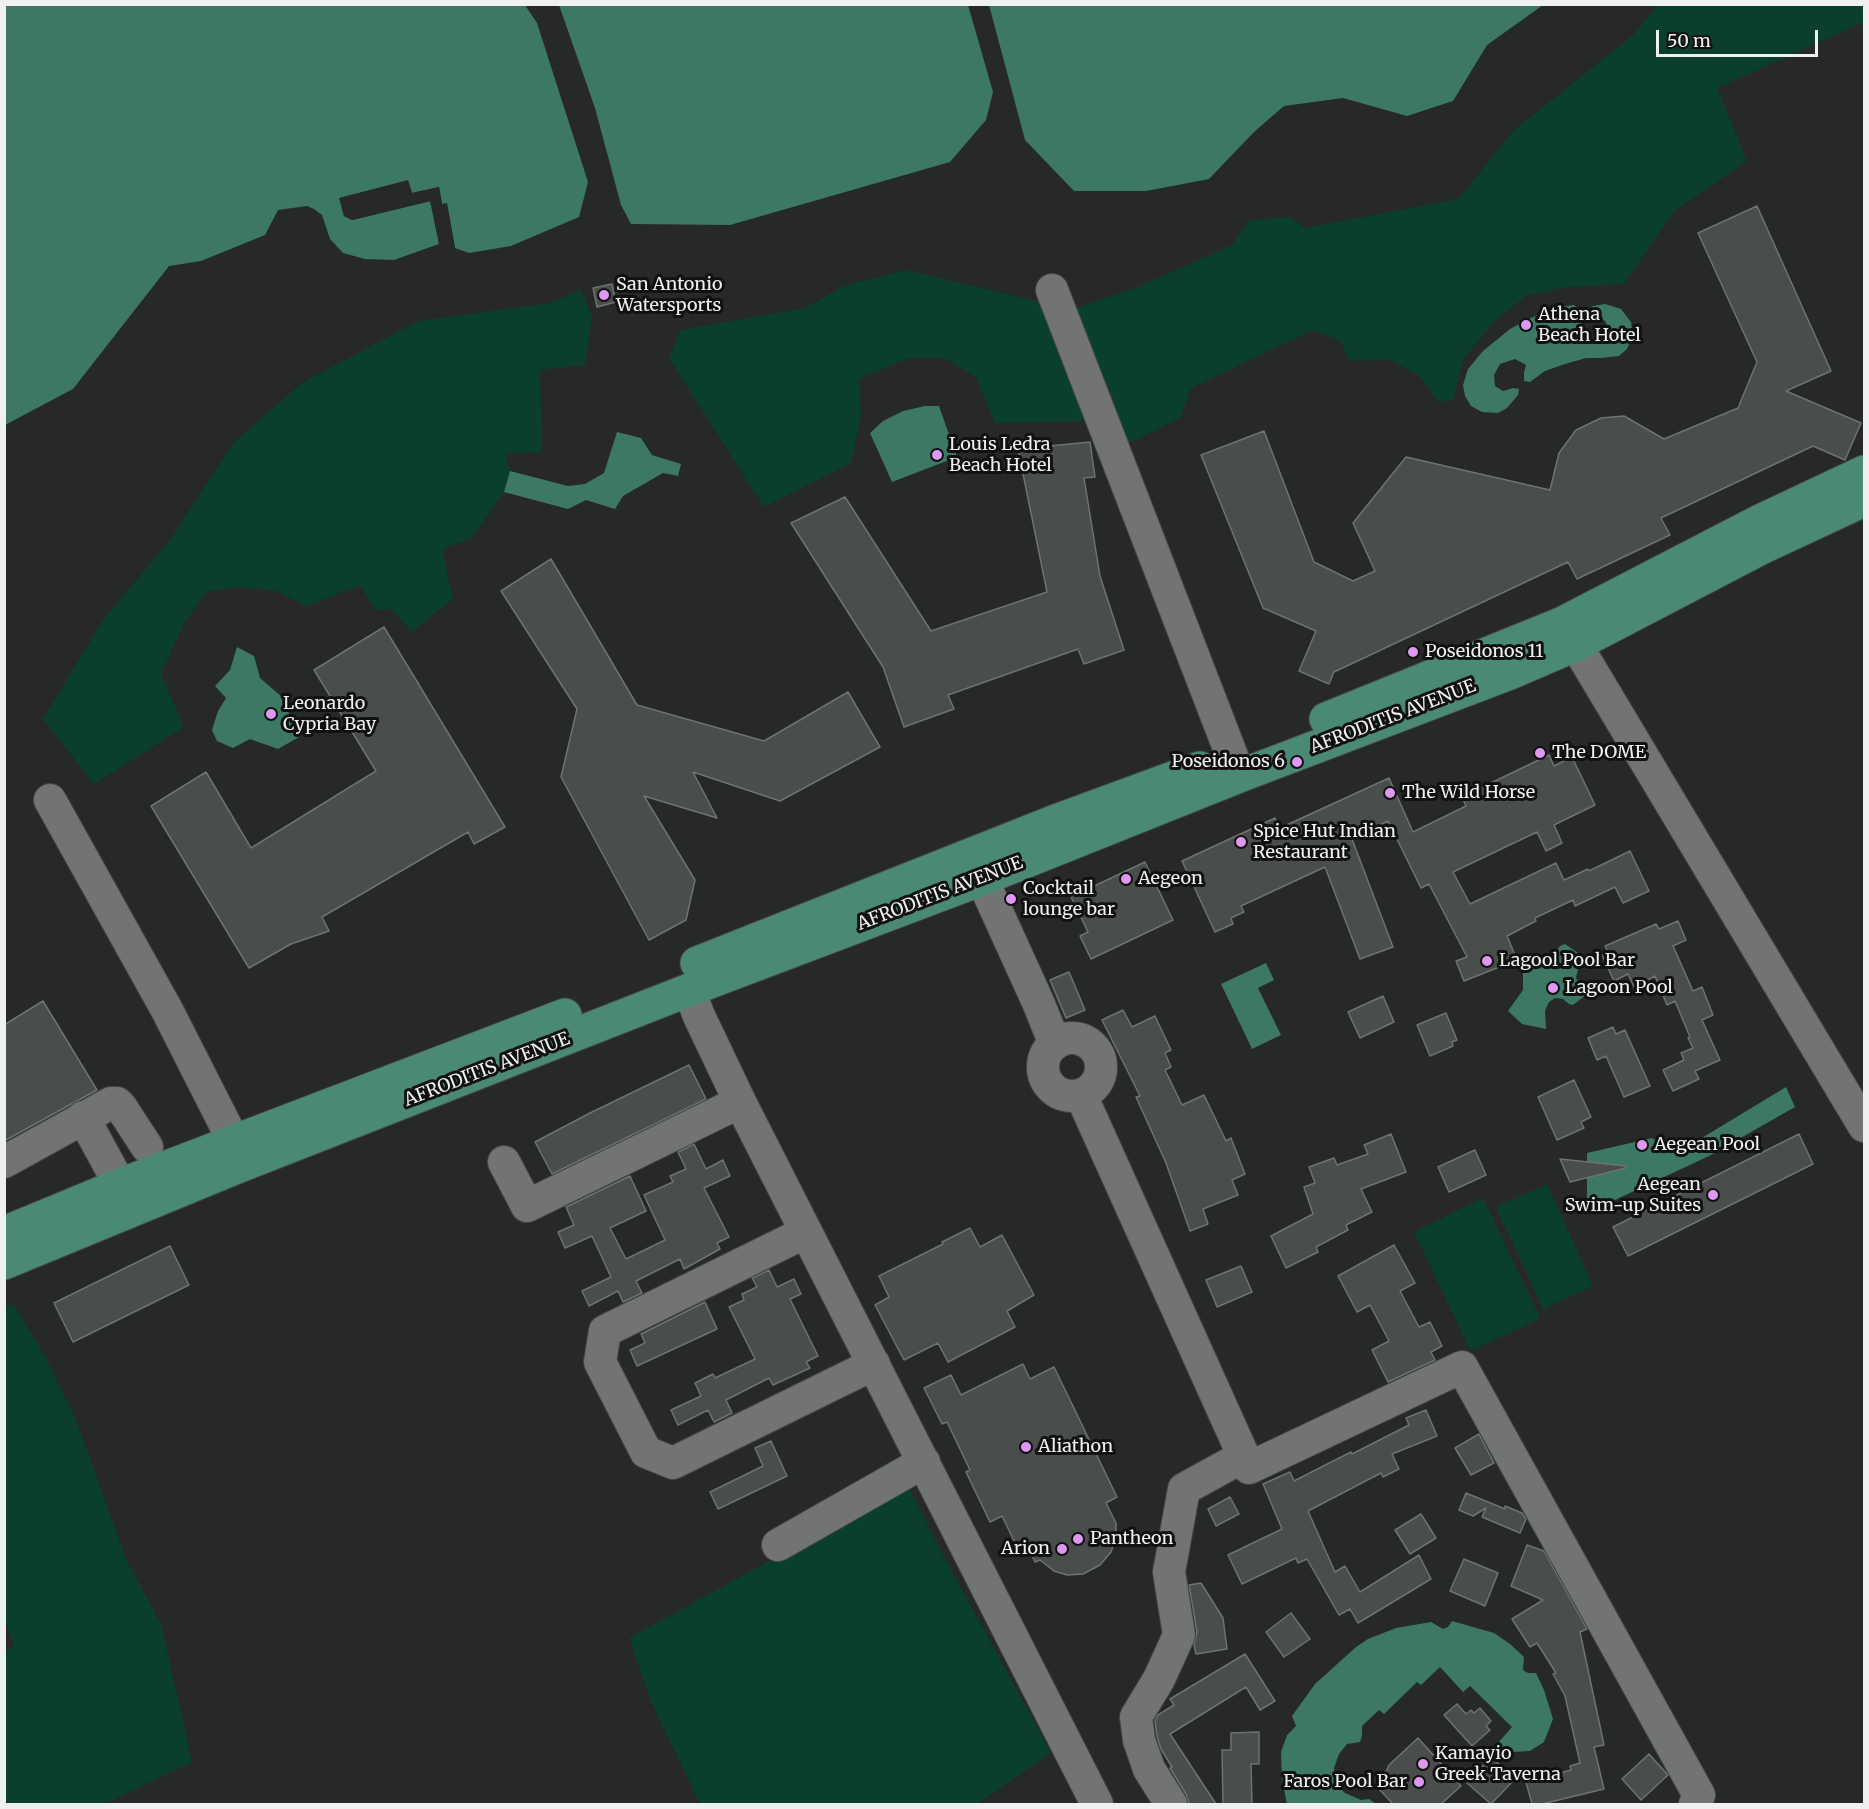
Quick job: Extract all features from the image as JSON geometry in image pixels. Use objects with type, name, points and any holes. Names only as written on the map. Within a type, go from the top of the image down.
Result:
[{"type":"main road","name":"AFRODITIS AVENUE","points":[[4,1263],[237,1167],[689,990],[982,879],[1242,775],[1510,673],[1569,634],[1758,522],[1864,472]]},
{"type":"main road","name":"AFRODITIS AVENUE","points":[[4,1233],[120,1185],[675,972],[1053,822],[1569,634],[1864,500]]},
{"type":"street","points":[[1052,290],[1232,756]]},
{"type":"street","points":[[1569,634],[1864,1126]]},
{"type":"street","points":[[50,800],[167,1010],[234,1142]]},
{"type":"street","points":[[982,879],[1056,1044]]},
{"type":"street","points":[[689,990],[740,1102],[1097,1804]]},
{"type":"street","points":[[1069,1039],[1078,1039],[1093,1047],[1098,1054],[1100,1071],[1098,1080],[1087,1092],[1080,1095],[1062,1094],[1048,1084],[1043,1068],[1048,1052],[1056,1044],[1069,1039]]},
{"type":"street","points":[[1080,1095],[1246,1462]]},
{"type":"street","points":[[504,1162],[527,1206],[740,1102]]},
{"type":"street","points":[[4,1162],[111,1103],[117,1103],[121,1107],[147,1147]]},
{"type":"street","points":[[83,1117],[120,1185]]},
{"type":"street","points":[[806,1232],[605,1331],[600,1362],[646,1452],[673,1463],[874,1364]]},
{"type":"street","points":[[1171,1804],[1149,1769],[1139,1740],[1136,1717],[1159,1679],[1179,1635],[1169,1572],[1184,1489],[1462,1367],[1699,1795],[1695,1804]]},
{"type":"street","points":[[777,1545],[924,1462]]},
{"type":"shaded area","points":[[989,4],[1543,5],[1487,45],[1453,101],[1407,116],[1343,98],[1284,106],[1254,132],[1209,179],[1146,191],[1074,191],[1025,140]]},
{"type":"shaded area","points":[[5,5],[525,5],[537,23],[588,182],[579,217],[511,246],[469,253],[455,248],[447,204],[442,204],[439,187],[412,193],[408,181],[340,198],[344,216],[352,220],[431,201],[439,244],[394,260],[365,259],[343,253],[330,239],[322,215],[314,209],[307,206],[278,210],[265,235],[201,261],[169,266],[73,389],[5,425]]},
{"type":"shaded area","points":[[559,5],[968,5],[993,92],[986,120],[950,162],[730,225],[631,224],[621,205],[595,108]]},
{"type":"shaded area","points":[[1659,5],[1864,5],[1864,22],[1717,88],[1747,161],[1674,211],[1624,284],[1568,287],[1527,295],[1495,321],[1463,359],[1453,400],[1438,402],[1420,376],[1389,359],[1350,361],[1340,341],[1313,330],[1191,388],[1180,418],[1128,443],[1076,308],[1138,287],[1232,245],[1248,221],[1290,217],[1305,228],[1459,199],[1513,131],[1631,37]]},
{"type":"shaded area","points":[[905,270],[1050,304],[1094,421],[995,423],[976,377],[944,358],[909,358],[859,379],[861,415],[851,463],[764,507],[669,358],[681,330],[805,308],[844,286]]},
{"type":"shaded area","points":[[581,289],[592,317],[585,365],[540,370],[542,452],[505,453],[510,471],[504,492],[471,538],[442,549],[453,599],[411,632],[392,609],[375,610],[360,585],[307,606],[277,591],[242,587],[207,591],[183,625],[161,674],[184,727],[94,784],[43,719],[103,620],[170,540],[235,441],[302,383],[418,321],[550,303]]},
{"type":"shaded area","points":[[1605,304],[1621,309],[1631,322],[1633,335],[1627,349],[1619,356],[1586,358],[1565,364],[1545,371],[1530,382],[1524,381],[1526,365],[1515,359],[1500,364],[1494,375],[1495,386],[1503,391],[1519,389],[1518,395],[1507,408],[1498,413],[1482,412],[1471,406],[1465,396],[1463,385],[1468,369],[1483,351],[1510,329],[1556,308],[1574,305],[1581,311],[1582,329],[1587,331],[1590,344],[1601,344],[1607,337],[1609,328],[1604,320],[1592,319],[1590,312],[1593,306]]},
{"type":"shaded area","points":[[925,406],[939,406],[957,457],[892,482],[870,433],[883,421],[903,411]]},
{"type":"shaded area","points":[[617,432],[641,438],[652,455],[681,464],[678,476],[663,473],[623,496],[615,509],[586,500],[568,509],[504,492],[510,471],[568,486],[585,484],[604,473]]},
{"type":"shaded area","points":[[237,647],[254,656],[260,678],[282,697],[299,737],[278,749],[250,739],[233,748],[217,741],[212,730],[218,711],[226,698],[215,686],[230,670]]},
{"type":"shaded area","name":"Lagoon Pool","points":[[1565,944],[1578,953],[1580,960],[1576,978],[1587,990],[1586,995],[1573,1005],[1563,999],[1555,998],[1549,1002],[1545,1011],[1546,1029],[1522,1024],[1508,1011],[1523,990],[1523,972],[1533,962],[1542,962],[1555,954],[1560,946]]},
{"type":"shaded area","points":[[1266,963],[1274,980],[1258,988],[1281,1035],[1252,1049],[1221,984]]},
{"type":"shaded area","name":"Aegean Pool","points":[[1786,1087],[1795,1107],[1709,1156],[1587,1213],[1587,1153],[1652,1138],[1677,1153]]},
{"type":"shaded area","points":[[1547,1184],[1593,1286],[1543,1309],[1496,1207]]},
{"type":"shaded area","points":[[1483,1198],[1540,1318],[1471,1351],[1414,1232]]},
{"type":"shaded area","points":[[13,1304],[45,1356],[75,1417],[126,1559],[161,1624],[192,1762],[105,1804],[5,1804],[5,1651],[14,1646],[4,1619],[4,1307]]},
{"type":"shaded area","points":[[908,1485],[943,1555],[1051,1753],[977,1804],[700,1804],[651,1701],[629,1638]]},
{"type":"shaded area","points":[[1452,1621],[1494,1633],[1524,1657],[1523,1670],[1536,1673],[1553,1719],[1544,1742],[1530,1751],[1512,1752],[1497,1744],[1512,1727],[1470,1686],[1463,1692],[1440,1667],[1421,1685],[1417,1682],[1384,1714],[1379,1710],[1362,1726],[1360,1742],[1347,1744],[1339,1754],[1334,1768],[1335,1783],[1345,1793],[1361,1800],[1369,1799],[1376,1804],[1287,1804],[1282,1780],[1281,1752],[1287,1735],[1296,1726],[1292,1716],[1315,1684],[1368,1639],[1396,1628],[1431,1622],[1443,1629],[1448,1627]]},
{"type":"pier","points":[[408,180],[412,193],[439,187],[442,204],[447,203],[455,248],[452,247],[444,207],[439,206],[437,191],[411,196],[406,184],[343,200],[347,214],[352,216],[432,199],[441,245],[430,201],[352,220],[344,216],[339,198]]},
{"type":"building","points":[[1757,206],[1831,371],[1786,391],[1861,423],[1845,460],[1813,446],[1661,518],[1670,535],[1577,579],[1568,562],[1334,672],[1329,684],[1299,671],[1316,631],[1263,608],[1201,455],[1264,431],[1314,562],[1353,581],[1375,571],[1353,523],[1406,457],[1550,490],[1559,453],[1576,430],[1601,418],[1624,416],[1664,439],[1738,408],[1757,362],[1698,233]]},
{"type":"building","name":"San Antonio Watersports","points":[[612,284],[616,302],[597,307],[593,288]]},
{"type":"building","points":[[1090,442],[1095,477],[1084,478],[1100,576],[1124,650],[1084,664],[1078,649],[948,695],[954,709],[904,727],[883,667],[791,523],[845,497],[931,631],[1047,592],[1018,449]]},
{"type":"building","points":[[551,559],[637,705],[764,741],[848,692],[880,747],[780,801],[693,772],[717,818],[644,796],[695,880],[686,920],[649,940],[561,777],[577,709],[501,591]]},
{"type":"building","points":[[384,627],[505,827],[474,844],[468,832],[322,917],[329,931],[291,944],[249,968],[151,806],[206,772],[251,848],[376,771],[314,670]]},
{"type":"building","points":[[1549,755],[1554,766],[1572,757],[1595,805],[1554,825],[1562,843],[1546,851],[1537,832],[1453,872],[1470,904],[1556,863],[1564,880],[1588,869],[1589,871],[1630,851],[1649,891],[1623,903],[1615,887],[1575,906],[1573,900],[1535,918],[1536,921],[1507,936],[1517,960],[1464,981],[1456,961],[1467,957],[1429,884],[1421,888],[1388,821],[1352,839],[1393,947],[1360,959],[1325,867],[1241,906],[1244,912],[1231,918],[1233,924],[1215,932],[1182,861],[1275,818],[1280,828],[1389,778],[1413,832],[1466,806],[1462,797]]},
{"type":"building","points":[[1145,862],[1173,920],[1091,959],[1080,936],[1088,932],[1071,897]]},
{"type":"building","points":[[1678,921],[1686,940],[1673,946],[1693,991],[1702,987],[1713,1015],[1702,1020],[1720,1060],[1695,1071],[1699,1079],[1673,1091],[1663,1070],[1684,1060],[1681,1053],[1693,1048],[1675,1001],[1667,1005],[1655,976],[1634,987],[1628,974],[1614,981],[1602,955],[1608,952],[1605,946],[1656,924],[1659,929]]},
{"type":"building","points":[[1069,972],[1085,1010],[1066,1018],[1050,980]]},
{"type":"building","points":[[1383,996],[1394,1022],[1360,1038],[1348,1012]]},
{"type":"building","points":[[43,1001],[97,1090],[4,1141],[4,1025]]},
{"type":"building","points":[[1123,1010],[1132,1027],[1155,1016],[1171,1050],[1165,1053],[1171,1067],[1165,1070],[1182,1105],[1204,1095],[1226,1141],[1231,1138],[1245,1174],[1232,1180],[1238,1195],[1203,1209],[1208,1224],[1190,1231],[1166,1163],[1136,1097],[1140,1096],[1102,1020]]},
{"type":"building","points":[[1446,1013],[1457,1040],[1452,1042],[1453,1046],[1430,1056],[1417,1025]]},
{"type":"building","points":[[1613,1027],[1616,1034],[1625,1030],[1650,1086],[1624,1097],[1606,1056],[1597,1060],[1588,1038]]},
{"type":"building","points":[[689,1065],[706,1099],[552,1174],[535,1142]]},
{"type":"building","points":[[1574,1080],[1591,1117],[1581,1122],[1584,1128],[1557,1140],[1538,1097]]},
{"type":"building","points":[[1391,1134],[1406,1172],[1361,1189],[1372,1212],[1346,1225],[1348,1230],[1316,1247],[1318,1252],[1286,1268],[1271,1236],[1313,1214],[1304,1187],[1315,1183],[1309,1167],[1334,1158],[1337,1165],[1368,1154],[1364,1145]]},
{"type":"building","name":"Aegean Swim-up Suites","points":[[1799,1134],[1813,1164],[1628,1256],[1613,1227]]},
{"type":"building","points":[[694,1144],[706,1169],[723,1160],[730,1176],[704,1188],[729,1237],[717,1243],[720,1249],[684,1269],[680,1259],[636,1281],[642,1293],[623,1302],[618,1291],[589,1306],[582,1291],[611,1277],[592,1236],[565,1248],[558,1232],[574,1225],[566,1207],[630,1176],[646,1211],[610,1228],[626,1259],[665,1240],[644,1195],[673,1182],[670,1176],[686,1169],[678,1152]]},
{"type":"building","points":[[1475,1150],[1486,1175],[1449,1192],[1438,1167]]},
{"type":"building","points":[[1560,1159],[1626,1166],[1626,1168],[1570,1182]]},
{"type":"building","points":[[970,1228],[980,1247],[1002,1235],[1034,1295],[1007,1311],[1015,1327],[948,1362],[938,1343],[904,1360],[875,1305],[889,1297],[879,1276]]},
{"type":"building","points":[[1394,1245],[1415,1283],[1400,1291],[1419,1327],[1430,1322],[1442,1346],[1431,1352],[1435,1360],[1388,1382],[1372,1350],[1389,1341],[1370,1305],[1357,1312],[1338,1276]]},
{"type":"building","points":[[170,1246],[189,1285],[73,1342],[54,1303]]},
{"type":"building","points":[[1241,1266],[1252,1292],[1217,1307],[1206,1280]]},
{"type":"building","points":[[769,1270],[777,1287],[794,1279],[801,1294],[790,1299],[818,1356],[806,1362],[810,1368],[773,1385],[769,1378],[726,1400],[732,1413],[714,1422],[708,1410],[678,1425],[671,1410],[701,1396],[695,1383],[713,1374],[715,1378],[755,1359],[729,1307],[744,1300],[742,1294],[757,1287],[752,1278]]},
{"type":"building","points":[[705,1302],[717,1329],[637,1366],[630,1350],[645,1343],[641,1334]]},
{"type":"building","name":"Aliathon","points":[[1023,1364],[1030,1379],[1054,1367],[1117,1497],[1106,1503],[1116,1523],[1116,1537],[1111,1552],[1100,1565],[1083,1574],[1067,1575],[1054,1571],[1040,1560],[1035,1562],[1026,1543],[1017,1547],[1002,1516],[990,1522],[966,1472],[970,1470],[947,1422],[942,1424],[924,1388],[951,1375],[961,1395]]},
{"type":"building","points":[[1426,1410],[1437,1436],[1392,1454],[1399,1469],[1383,1477],[1381,1473],[1308,1511],[1335,1572],[1345,1566],[1360,1592],[1419,1555],[1431,1579],[1358,1623],[1350,1609],[1339,1615],[1307,1559],[1298,1563],[1296,1558],[1242,1584],[1228,1555],[1282,1529],[1263,1484],[1290,1472],[1294,1481],[1409,1425],[1406,1418]]},
{"type":"building","points":[[1479,1434],[1494,1463],[1471,1475],[1455,1448]]},
{"type":"building","points":[[771,1441],[787,1476],[718,1509],[710,1492],[763,1466],[755,1448]]},
{"type":"building","points":[[1466,1493],[1505,1509],[1505,1506],[1522,1513],[1526,1519],[1520,1533],[1482,1517],[1486,1508],[1473,1516],[1459,1510]]},
{"type":"building","points":[[1230,1497],[1239,1514],[1216,1526],[1208,1509]]},
{"type":"building","points":[[1421,1514],[1436,1538],[1410,1554],[1395,1530]]},
{"type":"building","points":[[1527,1545],[1544,1551],[1587,1629],[1580,1632],[1604,1745],[1594,1747],[1604,1789],[1542,1804],[1532,1804],[1526,1782],[1571,1770],[1570,1766],[1580,1763],[1565,1696],[1553,1674],[1556,1673],[1537,1643],[1530,1647],[1512,1619],[1543,1600],[1511,1586]]},
{"type":"building","points":[[1464,1559],[1498,1573],[1485,1606],[1450,1591]]},
{"type":"building","points":[[1201,1583],[1223,1618],[1227,1649],[1196,1654],[1194,1645],[1197,1632],[1189,1585]]},
{"type":"building","points":[[1291,1613],[1310,1639],[1284,1657],[1266,1632]]},
{"type":"building","points":[[1245,1654],[1275,1701],[1260,1710],[1246,1687],[1170,1734],[1216,1804],[1189,1804],[1186,1794],[1161,1749],[1155,1721],[1158,1715],[1174,1705],[1170,1699]]},
{"type":"building","points":[[1457,1704],[1466,1714],[1471,1710],[1474,1713],[1480,1708],[1491,1721],[1486,1726],[1490,1730],[1472,1746],[1444,1715]]},
{"type":"building","points":[[1259,1732],[1259,1764],[1251,1764],[1252,1804],[1223,1804],[1222,1750],[1231,1750],[1231,1733]]},
{"type":"building","points":[[1418,1738],[1461,1786],[1441,1804],[1393,1804],[1379,1789],[1389,1765]]},
{"type":"building","points":[[1649,1754],[1668,1775],[1641,1800],[1622,1779]]},
{"type":"building","points":[[1491,1757],[1515,1779],[1491,1804],[1467,1783]]},
{"type":"place","name":"San Antonio Watersports","points":[[604,295]]},
{"type":"place","name":"Athena Beach Hotel","points":[[1526,325]]},
{"type":"place","name":"Louis Ledra Beach Hotel","points":[[937,455]]},
{"type":"place","name":"Poseidonos 11","points":[[1413,652]]},
{"type":"place","name":"Leonardo Cypria Bay","points":[[271,714]]},
{"type":"place","name":"The DOME","points":[[1540,753]]},
{"type":"place","name":"Poseidonos 6","points":[[1297,762]]},
{"type":"place","name":"The Wild Horse","points":[[1390,793]]},
{"type":"place","name":"Spice Hut Indian Restaurant","points":[[1241,842]]},
{"type":"place","name":"Aegeon","points":[[1126,879]]},
{"type":"place","name":"Cocktail lounge bar","points":[[1011,899]]},
{"type":"place","name":"Lagool Pool Bar","points":[[1487,961]]},
{"type":"place","name":"Lagoon Pool","points":[[1553,988]]},
{"type":"place","name":"Aegean Pool","points":[[1642,1145]]},
{"type":"place","name":"Aegean Swim-up Suites","points":[[1713,1195]]},
{"type":"place","name":"Aliathon","points":[[1026,1447]]},
{"type":"place","name":"Pantheon","points":[[1078,1539]]},
{"type":"place","name":"Arion","points":[[1062,1549]]},
{"type":"place","name":"Kamayio Greek Taverna","points":[[1423,1764]]},
{"type":"place","name":"Faros Pool Bar","points":[[1419,1782]]}]
